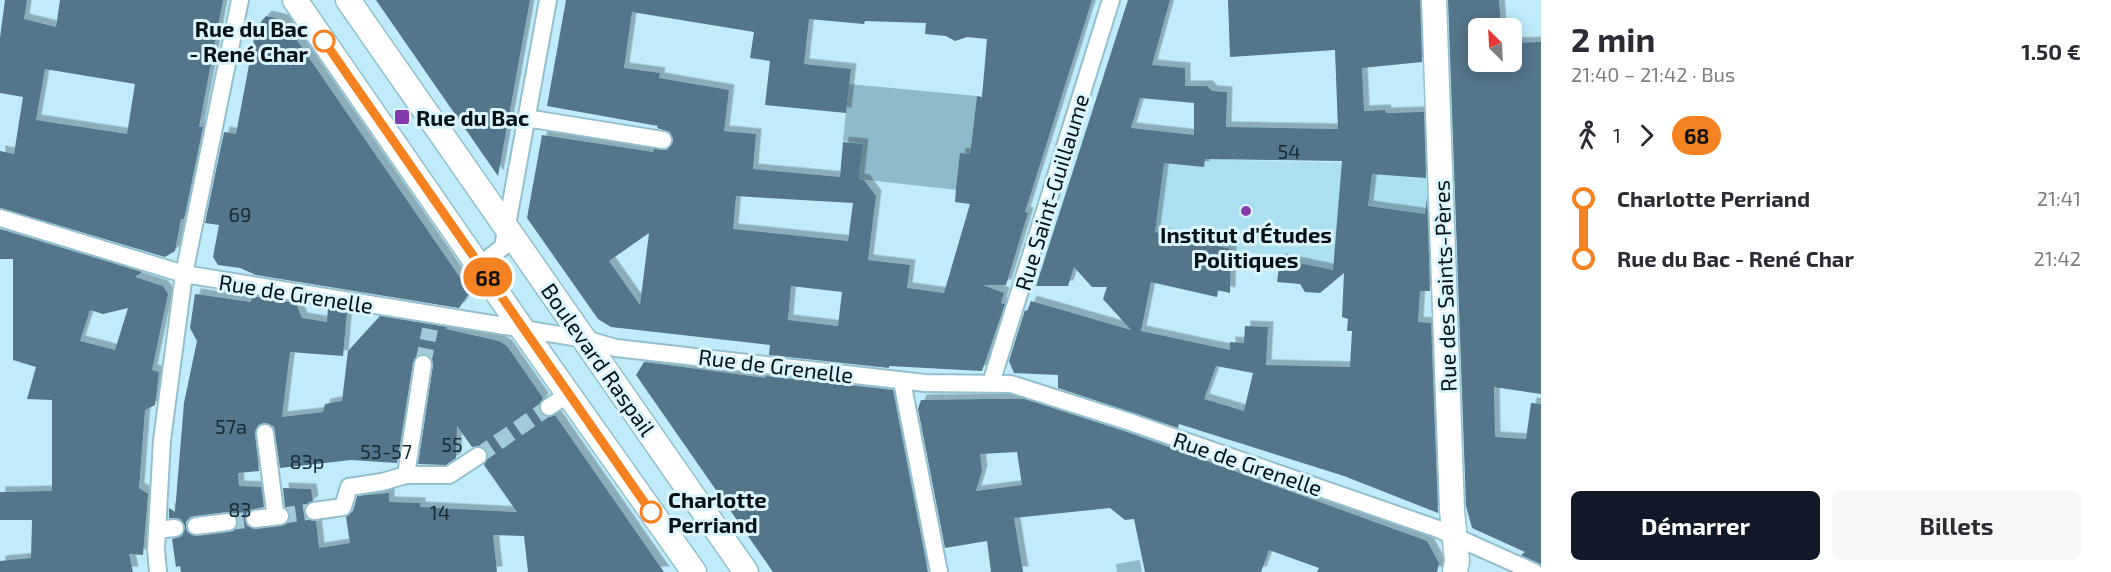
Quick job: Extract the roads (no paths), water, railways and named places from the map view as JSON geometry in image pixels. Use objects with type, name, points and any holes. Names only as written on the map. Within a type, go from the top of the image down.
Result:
[{"type":"main road","name":"Boulevard Raspail","points":[[296,0],[523,330],[559,400],[694,572]]},
{"type":"main road","name":"Boulevard Raspail","points":[[348,0],[746,572]]},
{"type":"main road","name":"Rue des Saints-Pères","points":[[1434,0],[1457,561],[1455,572]]},
{"type":"street","points":[[158,572],[157,530],[162,440],[184,274],[240,0]]},
{"type":"street","points":[[480,265],[503,247],[548,0]]},
{"type":"street","name":"Rue Saint-Guillaume","points":[[991,384],[1111,0]]},
{"type":"street","points":[[526,118],[663,140]]},
{"type":"street","name":"Rue de Grenelle","points":[[0,218],[184,274],[432,322],[523,330],[585,339],[616,348],[902,381],[1011,384],[1064,399],[1427,525],[1534,572]]},
{"type":"street","points":[[406,475],[423,364]]},
{"type":"street","points":[[902,381],[939,572]]},
{"type":"street","points":[[255,519],[276,517],[265,434]]},
{"type":"street","points":[[314,511],[343,507],[349,487],[382,482],[406,475],[449,475],[478,456]]},
{"type":"street","points":[[196,526],[228,522]]},
{"type":"street","points":[[157,530],[175,528]]},
{"type":"tunnel","points":[[423,364],[430,329]]},
{"type":"tunnel","points":[[478,456],[549,407]]},
{"type":"tunnel","points":[[280,516],[314,511]]},
{"type":"tunnel","points":[[228,522],[255,519]]},
{"type":"place","name":"Rue du Bac - René Char","points":[[324,41]]},
{"type":"place","name":"Rue du Bac","points":[[402,117]]},
{"type":"place","name":"Institut d'Études Politiques","points":[[1246,211]]},
{"type":"place","name":"Charlotte Perriand","points":[[651,512]]}]
